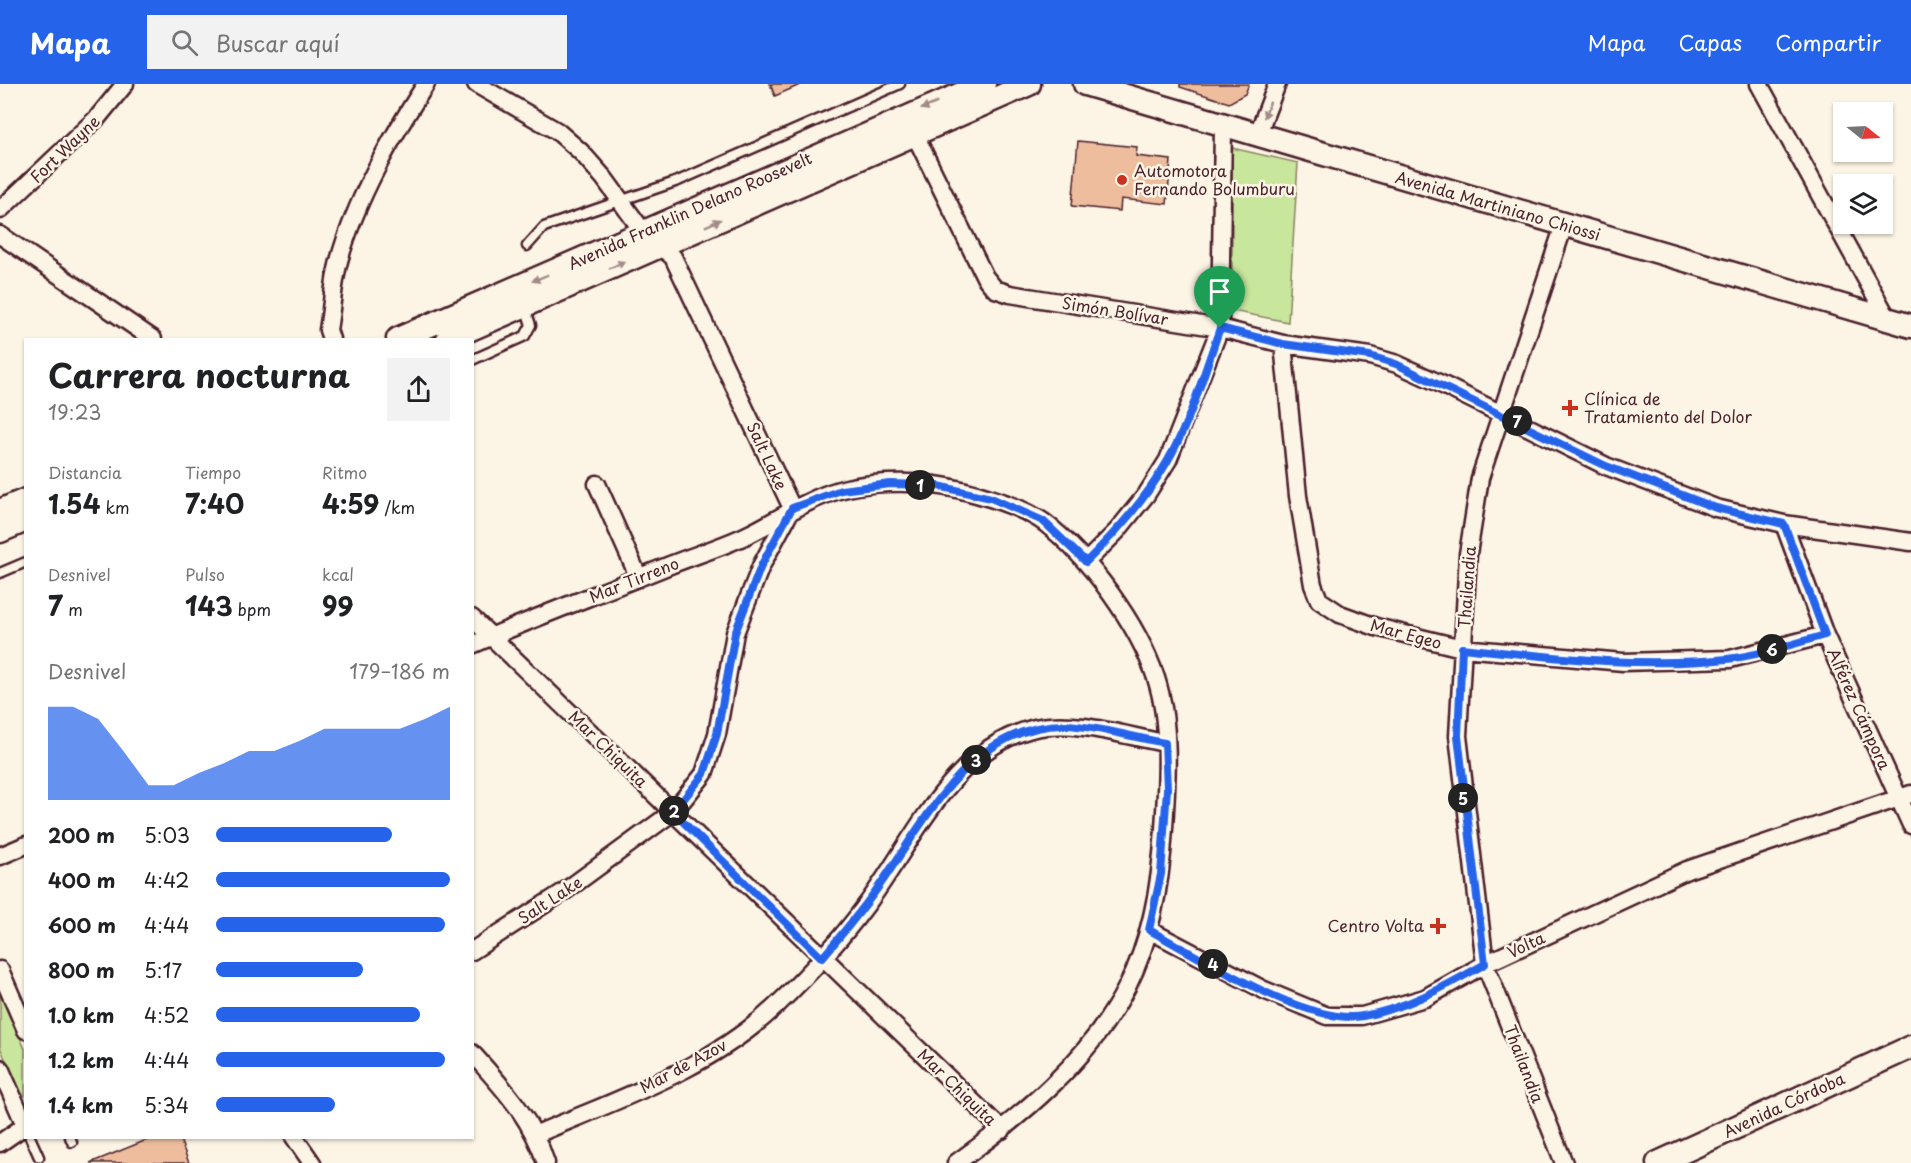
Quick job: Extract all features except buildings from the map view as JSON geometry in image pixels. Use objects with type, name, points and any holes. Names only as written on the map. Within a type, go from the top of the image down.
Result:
[{"type":"main road","name":"Avenida Franklin Delano Roosevelt","points":[[450,338],[524,306],[652,239],[904,116],[984,84]]},
{"type":"main road","name":"Avenida Franklin Delano Roosevelt","points":[[401,338],[915,135],[1029,84]]},
{"type":"main road","name":"Avenida Martiniano Chiossi","points":[[1085,84],[1115,87],[1223,126],[1911,326]]},
{"type":"main road","points":[[0,510],[24,501]]},
{"type":"main road","points":[[0,531],[24,521]]},
{"type":"main road","name":"Avenida Córdoba","points":[[1658,1163],[1911,1047]]},
{"type":"street","name":"Fort Wayne","points":[[0,210],[98,117],[125,84]]},
{"type":"street","points":[[332,338],[328,330],[339,262],[360,203],[385,153],[426,84]]},
{"type":"street","name":"Salt Lake","points":[[474,950],[565,891],[673,812],[704,774],[717,734],[735,633],[761,566],[792,508],[673,257],[652,239],[620,203],[604,178],[557,131],[476,84]]},
{"type":"street","points":[[1257,136],[1277,84]]},
{"type":"street","points":[[1759,84],[1888,319]]},
{"type":"street","points":[[1086,562],[1124,522],[1168,460],[1220,328],[1223,126]]},
{"type":"street","name":"Simón Bolívar","points":[[915,135],[985,277],[995,289],[1010,294],[1220,328],[1283,344],[1339,350],[1396,364],[1606,466],[1716,508],[1784,524],[1911,542]]},
{"type":"street","name":"Thailandia","points":[[1564,225],[1480,478],[1468,554],[1458,736],[1485,964],[1564,1163]]},
{"type":"street","points":[[0,236],[152,338]]},
{"type":"street","name":"Mar Egeo","points":[[1283,344],[1298,496],[1313,585],[1320,600],[1340,614],[1376,627],[1462,648],[1602,661],[1687,662],[1730,659],[1825,635]]},
{"type":"street","points":[[597,484],[639,578]]},
{"type":"street","name":"Mar Tirreno","points":[[474,644],[747,535],[792,508],[841,490],[890,484],[934,485],[991,498],[1043,521],[1086,562],[1124,614],[1143,649],[1156,678],[1163,710],[1167,789],[1161,874],[1149,930],[1127,987],[1098,1032],[1054,1083],[1002,1130],[956,1163]]},
{"type":"street","name":"Alférez Cámpora","points":[[1784,524],[1825,635],[1905,796],[1911,825]]},
{"type":"street","name":"Mar Chiquita","points":[[474,620],[1002,1130]]},
{"type":"street","name":"Mar de Azov","points":[[537,1134],[662,1080],[718,1050],[774,1008],[822,958],[864,908],[931,808],[962,772],[995,743],[1035,728],[1067,725],[1165,743]]},
{"type":"street","name":"Volta","points":[[1149,930],[1264,990],[1327,1016],[1362,1016],[1425,998],[1485,964],[1687,870],[1905,796]]},
{"type":"street","points":[[0,856],[24,846]]},
{"type":"street","points":[[0,970],[24,1025]]},
{"type":"street","points":[[474,1055],[509,1094],[537,1134],[546,1163]]},
{"type":"street","points":[[0,1068],[24,1123]]},
{"type":"street","points":[[0,1143],[24,1126]]},
{"type":"street","points":[[295,1139],[312,1163]]},
{"type":"lane","points":[[527,246],[544,227],[620,203],[688,177],[900,84]]},
{"type":"lane","points":[[474,359],[525,336],[531,325],[524,306]]},
{"type":"lane","points":[[0,573],[24,563]]},
{"type":"lane","points":[[31,1139],[39,1157]]},
{"type":"green space","points":[[1232,148],[1298,163],[1288,322],[1232,311]]},
{"type":"green space","points":[[0,991],[24,1047],[24,1095],[20,1093],[0,1047]]},
{"type":"place","name":"Automotora Fernando Bolumburu","points":[[1122,180]]},
{"type":"place","name":"Clínica de Tratamiento del Dolor","points":[[1570,408]]},
{"type":"place","name":"Centro Volta","points":[[1438,926]]},
{"type":"route","points":[[1220,328],[1283,344],[1339,350],[1396,364],[1606,466],[1716,508],[1784,524],[1825,635],[1730,659],[1687,662],[1623,662],[1462,648],[1458,736],[1463,798],[1485,964],[1425,998],[1362,1016],[1327,1016],[1264,990],[1149,930],[1161,874],[1167,789],[1165,743],[1067,725],[1035,728],[995,743],[962,772],[931,808],[864,908],[822,958],[673,812],[704,774],[717,734],[727,690],[735,633],[761,566],[792,508],[841,490],[890,484],[934,485],[991,498],[1043,521],[1086,562],[1117,531],[1146,495],[1168,460],[1186,421],[1220,328]]}]
